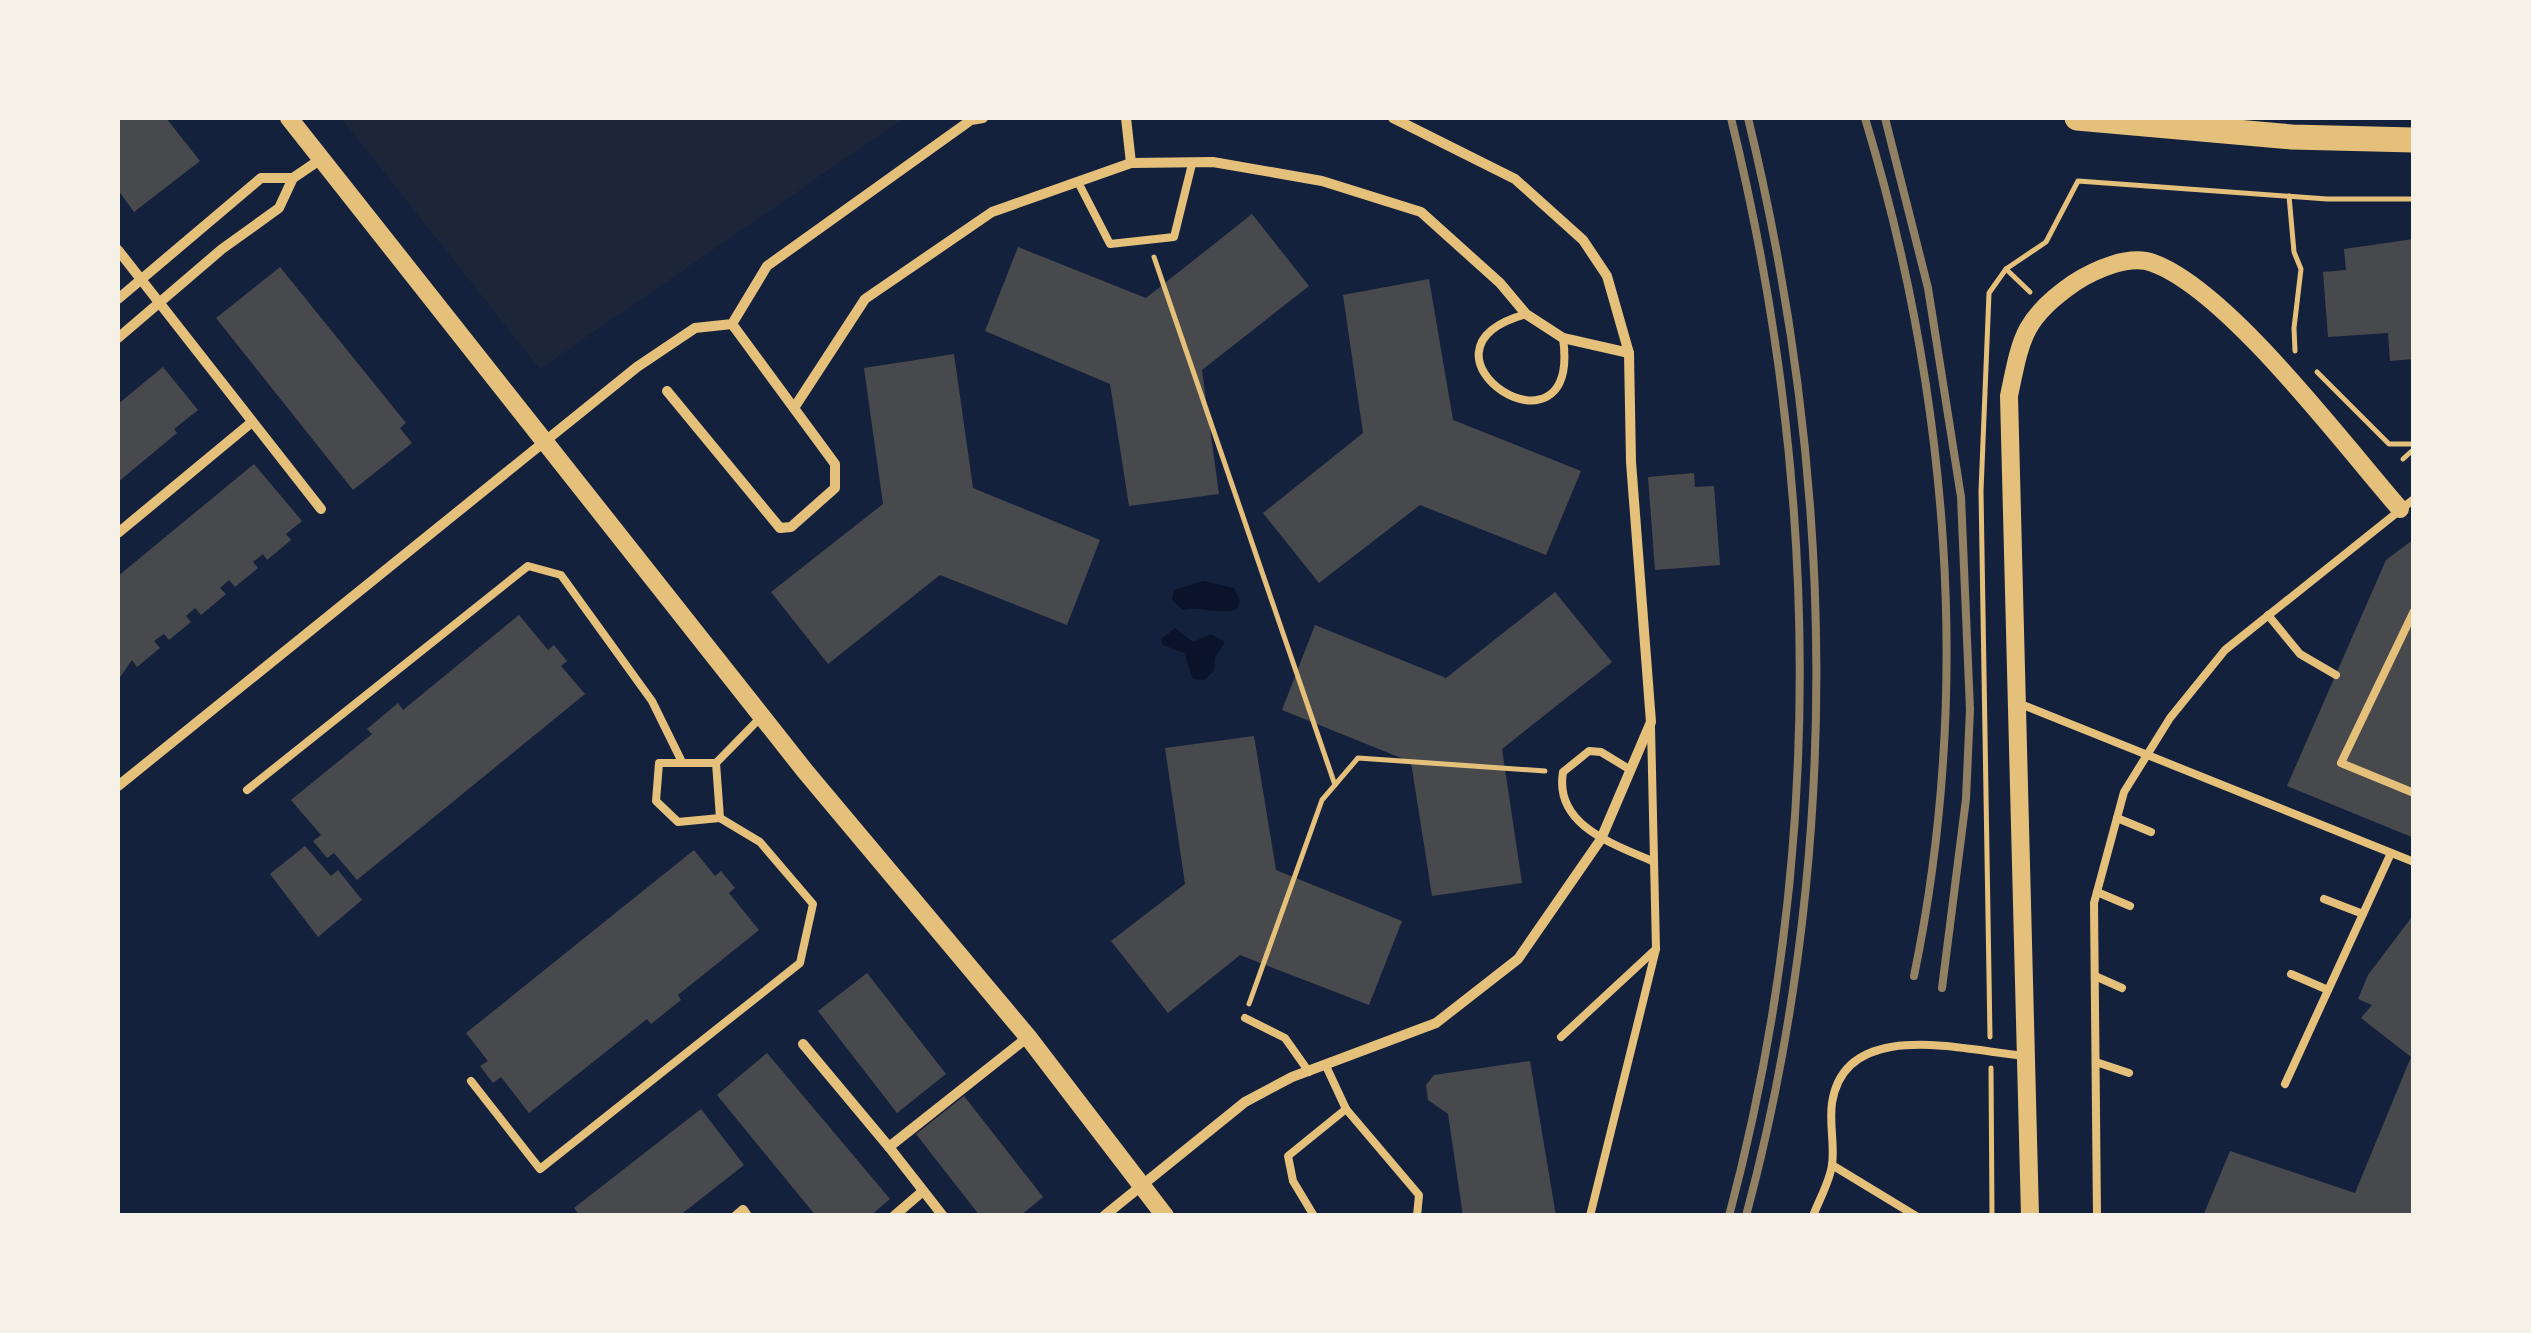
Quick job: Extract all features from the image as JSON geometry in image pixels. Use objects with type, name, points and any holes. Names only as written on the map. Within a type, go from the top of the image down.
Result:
[{"type":"highway","points":[[2077,118],[2292,137],[2414,140]]},
{"type":"street","points":[[289,118],[762,716],[1028,1037],[1165,1216]]},
{"type":"street","points":[[732,324],[767,266],[971,120],[983,118]]},
{"type":"street","points":[[1126,118],[1131,164]]},
{"type":"street","points":[[1104,1216],[1246,1102],[1308,1072],[1436,1023],[1518,959],[1602,838],[1650,722],[1631,462],[1630,353],[1607,276],[1582,240],[1515,178],[1393,118]]},
{"type":"street","points":[[118,338],[222,250],[280,208],[293,178],[321,158]]},
{"type":"street","points":[[794,408],[865,299],[992,212],[1131,164],[1212,162],[1322,181],[1421,212],[1500,282],[1526,314],[1563,338],[1630,353]]},
{"type":"street","points":[[118,299],[260,178],[293,178]]},
{"type":"street","points":[[118,250],[320,509]]},
{"type":"street","points":[[2030,1216],[2009,396],[2020,340],[2042,305],[2089,273],[2130,260],[2150,262],[2197,286],[2407,504]]},
{"type":"street","points":[[668,391],[780,528],[791,527],[835,488],[836,464],[732,324]]},
{"type":"street","points":[[118,786],[544,438],[695,328],[732,324]]},
{"type":"street","points":[[118,532],[252,422]]},
{"type":"street","points":[[888,1147],[1028,1037]]},
{"type":"street","points":[[803,1044],[943,1216]]},
{"type":"street","points":[[894,1216],[923,1191]]},
{"type":"street","points":[[736,1216],[743,1210],[748,1216]]},
{"type":"lane","points":[[1078,182],[1110,244],[1174,237],[1192,164]]},
{"type":"lane","points":[[1526,314],[1500,322],[1482,344],[1482,372],[1500,394],[1526,402],[1553,391],[1567,366],[1563,338]]},
{"type":"lane","points":[[2097,1216],[2097,892],[2124,792],[2170,718],[2224,650],[2407,504]]},
{"type":"lane","points":[[247,790],[528,566],[562,574],[652,701],[681,760]]},
{"type":"lane","points":[[2414,611],[2341,762],[2414,793]]},
{"type":"lane","points":[[2268,615],[2300,654],[2336,676]]},
{"type":"lane","points":[[2018,704],[2414,862]]},
{"type":"lane","points":[[720,818],[716,763],[762,716]]},
{"type":"lane","points":[[1590,1216],[1656,949],[1650,722]]},
{"type":"lane","points":[[1629,769],[1601,752],[1589,751],[1563,772],[1563,798],[1575,819],[1602,838],[1652,860]]},
{"type":"lane","points":[[471,1081],[540,1169],[800,963],[814,904],[760,842],[720,818],[678,822],[656,801],[659,763],[716,763]]},
{"type":"lane","points":[[2117,818],[2152,832]]},
{"type":"lane","points":[[2286,1084],[2391,853]]},
{"type":"lane","points":[[2097,892],[2130,906]]},
{"type":"lane","points":[[2324,899],[2363,914]]},
{"type":"lane","points":[[1561,1036],[1656,949]]},
{"type":"lane","points":[[2291,974],[2328,990]]},
{"type":"lane","points":[[2094,976],[2122,988]]},
{"type":"lane","points":[[1244,1018],[1285,1038],[1308,1072]]},
{"type":"lane","points":[[1813,1216],[1832,1165],[1836,1085],[1851,1065],[1876,1048],[1899,1044],[2026,1056]]},
{"type":"lane","points":[[2096,1062],[2129,1073]]},
{"type":"lane","points":[[1326,1066],[1346,1109],[1419,1195],[1417,1216]]},
{"type":"lane","points":[[1314,1216],[1293,1182],[1288,1156],[1346,1109]]},
{"type":"lane","points":[[1832,1165],[1916,1216]]},
{"type":"path","points":[[1992,1216],[1981,491],[1983,360],[1989,293],[2006,269],[2046,242],[2078,181],[2289,196],[2414,199]]},
{"type":"path","points":[[2289,196],[2294,252],[2301,269],[2294,350],[2389,444],[2414,447]]},
{"type":"path","points":[[1148,240],[1335,786]]},
{"type":"path","points":[[2006,269],[2042,305]]},
{"type":"path","points":[[2403,459],[2414,447]]},
{"type":"path","points":[[1244,1018],[1322,800],[1358,758],[1563,772]]},
{"type":"shaded area","points":[[341,118],[904,118],[540,369]]},
{"type":"shaded area","points":[[1203,581],[1234,588],[1240,601],[1237,609],[1183,610],[1172,600],[1174,590]]},
{"type":"shaded area","points":[[1175,628],[1193,642],[1211,634],[1225,642],[1215,657],[1214,671],[1204,680],[1193,679],[1184,653],[1163,645],[1161,639]]},
{"type":"building","points":[[118,118],[166,118],[200,161],[134,212],[118,190]]},
{"type":"building","points":[[1252,214],[1309,286],[1202,370],[1219,494],[1129,506],[1110,384],[985,331],[1018,247],[1146,298]]},
{"type":"building","points":[[2414,239],[2414,359],[2390,361],[2388,333],[2328,337],[2323,272],[2346,270],[2344,249]]},
{"type":"building","points":[[280,267],[406,423],[400,428],[412,443],[353,490],[216,318]]},
{"type":"building","points":[[1429,279],[1453,420],[1581,471],[1546,555],[1420,505],[1319,583],[1263,513],[1363,433],[1343,295]]},
{"type":"building","points":[[954,354],[973,488],[1100,540],[1067,625],[940,575],[828,664],[771,592],[883,504],[864,368]]},
{"type":"building","points":[[163,367],[198,410],[174,429],[177,433],[118,482],[118,404]]},
{"type":"building","points":[[254,464],[302,521],[286,534],[291,540],[267,560],[263,554],[253,562],[258,568],[235,587],[229,580],[220,588],[226,594],[201,615],[195,608],[186,616],[191,622],[169,640],[164,634],[154,641],[160,648],[137,667],[132,660],[118,680],[118,576]]},
{"type":"building","points":[[1694,473],[1695,487],[1714,486],[1720,565],[1655,570],[1648,477]]},
{"type":"building","points":[[2414,539],[2414,838],[2287,786],[2386,560]]},
{"type":"building","points":[[1555,592],[1612,662],[1502,749],[1522,883],[1432,896],[1411,762],[1282,710],[1315,625],[1446,678]]},
{"type":"building","points":[[519,615],[548,650],[554,645],[567,661],[561,666],[585,694],[357,880],[334,853],[327,858],[313,841],[321,835],[291,800],[372,734],[367,729],[398,703],[403,710]]},
{"type":"building","points":[[1254,736],[1276,870],[1402,921],[1369,1005],[1240,955],[1168,1013],[1111,941],[1185,884],[1165,748]]},
{"type":"building","points":[[305,846],[331,876],[338,870],[362,900],[318,937],[270,874]]},
{"type":"building","points":[[694,850],[715,876],[721,871],[735,888],[729,893],[759,930],[678,995],[681,1000],[651,1024],[647,1019],[529,1113],[501,1077],[493,1083],[480,1066],[488,1061],[466,1033]]},
{"type":"building","points":[[2414,914],[2414,1216],[2203,1216],[2230,1151],[2355,1193],[2411,1057],[2361,1018],[2372,1005],[2358,999],[2368,975]]},
{"type":"building","points":[[867,973],[946,1074],[897,1113],[818,1011]]},
{"type":"building","points":[[767,1053],[890,1199],[870,1216],[816,1216],[717,1095]]},
{"type":"building","points":[[1530,1061],[1556,1216],[1463,1216],[1448,1114],[1428,1100],[1426,1085],[1434,1075]]},
{"type":"building","points":[[964,1096],[1043,1197],[1020,1216],[980,1216],[916,1134]]},
{"type":"building","points":[[701,1109],[744,1165],[679,1216],[580,1216],[574,1208]]},
{"type":"railway","points":[[1729,1216],[1761,1079],[1783,942],[1796,805],[1800,667],[1795,529],[1782,392],[1760,255],[1731,118]]},
{"type":"railway","points":[[1746,1216],[1778,1079],[1800,942],[1812,805],[1816,667],[1812,529],[1798,391],[1777,254],[1748,118]]},
{"type":"railway","points":[[1865,118],[1894,223],[1916,329],[1933,436],[1943,544],[1947,652],[1943,761],[1932,869],[1914,976]]},
{"type":"railway","points":[[1885,118],[1928,288],[1961,497],[1970,709],[1966,799],[1942,988]]}]
